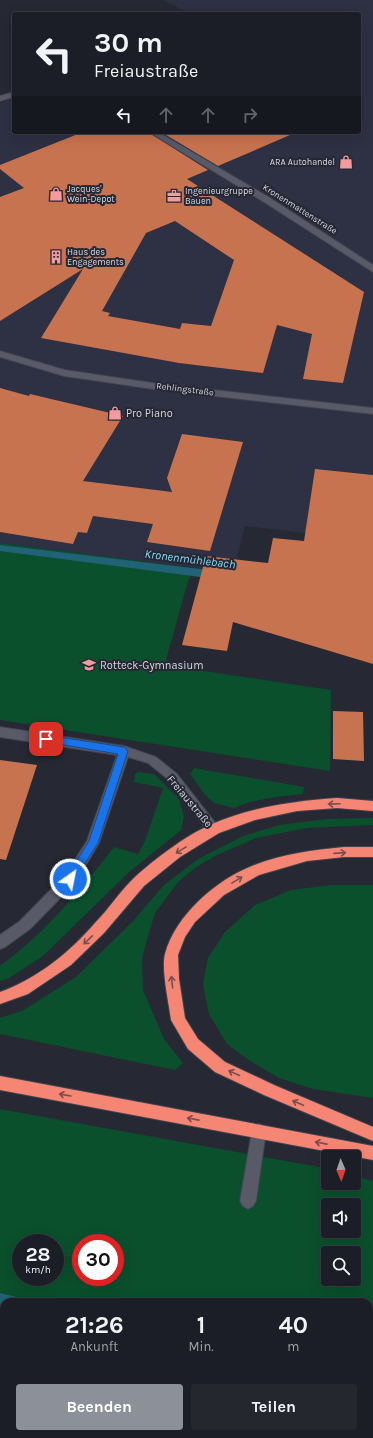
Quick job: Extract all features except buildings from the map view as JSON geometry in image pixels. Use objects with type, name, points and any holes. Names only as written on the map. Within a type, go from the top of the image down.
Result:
[{"type":"highway","points":[[0,998],[23,990],[66,961],[99,929],[139,882],[175,853],[214,829],[254,815],[297,806],[336,803],[373,806]]},
{"type":"highway","points":[[373,852],[344,852],[307,856],[255,870],[219,892],[190,918],[179,934],[171,955],[172,979],[178,1020],[193,1044],[220,1067],[269,1090],[373,1134]]},
{"type":"highway","points":[[0,1084],[373,1153]]},
{"type":"street","points":[[0,99],[12,95]]},
{"type":"street","name":"Kronenmattenstraße","points":[[156,134],[267,200],[373,269]]},
{"type":"street","name":"Rehlingstraße","points":[[0,354],[64,373],[153,386],[373,411]]},
{"type":"street","name":"Freiaustraße","points":[[0,732],[124,751],[152,760],[173,778],[214,829]]},
{"type":"street","points":[[0,943],[25,925],[70,879],[93,843],[124,751]]},
{"type":"street","points":[[248,1201],[259,1131]]},
{"type":"shaded area","points":[[163,0],[373,0],[373,541],[245,526],[233,573],[0,543],[0,103],[12,99],[12,134],[361,134],[361,12],[187,12]]},
{"type":"green space","name":"Rotteck-Gymnasium","points":[[0,543],[233,573],[280,588],[191,576],[188,581],[166,660],[190,669],[331,690],[330,771],[0,720]]},
{"type":"green space","points":[[194,768],[304,787],[303,794],[275,797],[250,802],[234,808],[214,803],[205,795],[190,774]]},
{"type":"green space","points":[[138,772],[154,774],[179,799],[184,817],[181,830],[128,873],[43,956],[9,978],[0,981],[0,966],[32,940],[61,911],[114,847],[138,854],[145,841],[163,788],[134,782],[135,774]]},
{"type":"green space","points":[[373,818],[373,825],[307,828],[256,838],[215,856],[195,868],[178,882],[155,913],[142,958],[143,990],[164,1039],[183,1063],[175,1070],[0,1034],[0,1018],[22,1011],[76,977],[133,921],[164,885],[198,859],[243,836],[279,825],[326,819]]},
{"type":"green space","points":[[332,885],[373,885],[373,1098],[313,1089],[279,1078],[250,1061],[227,1044],[209,1014],[203,984],[208,958],[225,932],[255,905],[291,890]]},
{"type":"green space","points":[[0,1109],[321,1167],[321,1190],[361,1190],[361,1178],[373,1181],[373,1298],[21,1298],[0,1293]]},
{"type":"water","points":[[0,1293],[21,1298],[0,1298]]},
{"type":"waterway","name":"Kronenmühlebach","points":[[0,548],[216,575]]},
{"type":"place","name":"ARA Autohandel","points":[[346,162]]},
{"type":"place","name":"Jacques' Wein-Depot","points":[[56,194]]},
{"type":"place","name":"Ingenieurgruppe Bauen","points":[[174,196]]},
{"type":"place","name":"Haus des Engagements","points":[[56,257]]},
{"type":"place","name":"Pro Piano","points":[[115,413]]},
{"type":"place","name":"Rotteck-Gymnasium","points":[[89,665]]},
{"type":"route","points":[[46,739],[124,751],[93,843],[70,879]]}]
